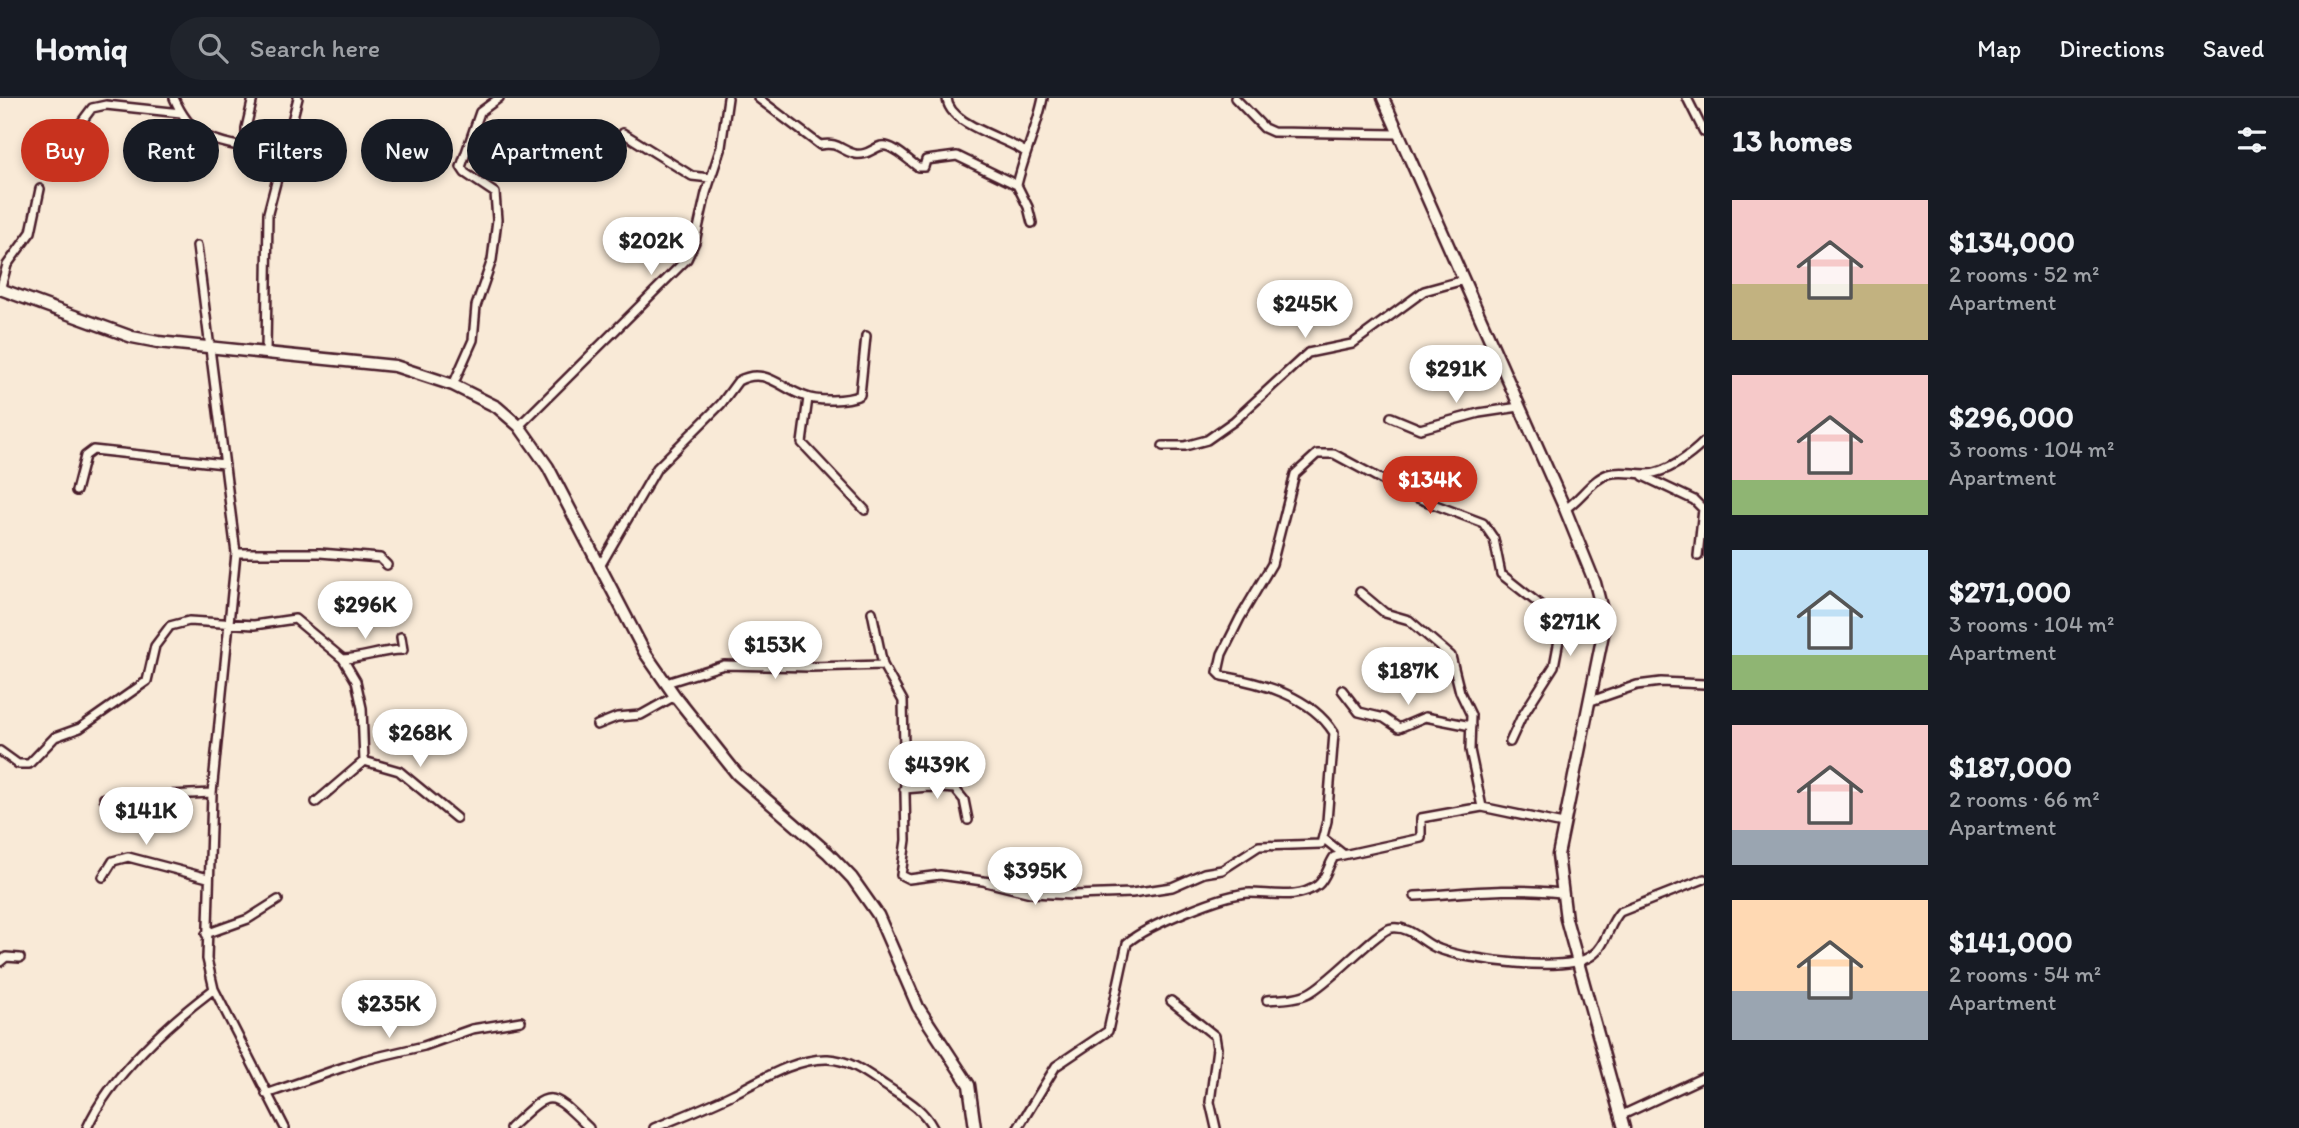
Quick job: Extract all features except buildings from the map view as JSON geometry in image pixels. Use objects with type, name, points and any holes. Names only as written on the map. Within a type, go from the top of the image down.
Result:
[{"type":"street","points":[[174,98],[185,123],[203,136],[233,144]]},
{"type":"street","points":[[249,119],[253,98]]},
{"type":"street","points":[[293,119],[298,98]]},
{"type":"street","points":[[453,385],[473,340],[474,315],[480,290],[488,276],[497,220],[495,193],[461,167],[480,112],[499,98]]},
{"type":"street","points":[[519,426],[687,259],[695,242],[710,178],[721,147],[728,98]]},
{"type":"street","points":[[758,98],[820,145],[837,144],[861,155],[881,146],[891,147],[918,167],[924,167],[926,160],[957,156],[1017,185],[1028,207],[1032,223]]},
{"type":"street","points":[[947,98],[952,113],[961,120],[1025,152]]},
{"type":"street","points":[[1017,185],[1025,152],[1039,120],[1042,98]]},
{"type":"street","points":[[1235,98],[1264,128],[1273,132],[1397,134]]},
{"type":"street","points":[[1383,98],[1564,509],[1595,583],[1602,610],[1603,634],[1591,701],[1573,773],[1558,855],[1560,893],[1624,1128]]},
{"type":"street","points":[[1687,98],[1704,132]]},
{"type":"street","points":[[84,119],[92,108],[106,105],[181,114]]},
{"type":"street","points":[[627,135],[692,176],[710,178]]},
{"type":"street","points":[[266,353],[267,228],[277,182]]},
{"type":"street","points":[[40,189],[31,232],[7,265],[0,290],[132,337],[209,348],[395,366],[453,385],[496,407],[519,426],[548,467],[645,653],[666,684],[737,774],[780,815],[828,853],[852,878],[878,915],[918,1007],[969,1085],[975,1128]]},
{"type":"street","points":[[197,247],[236,553],[212,793],[206,934],[214,989],[285,1128]]},
{"type":"street","points":[[1163,446],[1185,446],[1207,440],[1234,421],[1308,353],[1352,344],[1424,291],[1464,280]]},
{"type":"street","points":[[600,568],[657,468],[721,404],[738,381],[766,375],[808,398],[852,398],[860,395],[866,336]]},
{"type":"street","points":[[808,398],[802,443],[865,510]]},
{"type":"street","points":[[1391,417],[1420,429],[1479,413],[1519,407]]},
{"type":"street","points":[[1564,509],[1579,500],[1599,479],[1607,475],[1639,474],[1664,469],[1693,453],[1704,442]]},
{"type":"street","points":[[76,491],[85,456],[93,450],[224,464]]},
{"type":"street","points":[[1324,839],[1335,739],[1330,726],[1276,688],[1222,676],[1218,672],[1222,654],[1272,564],[1295,474],[1317,454],[1326,453],[1345,459],[1412,496],[1483,523],[1494,539],[1501,574],[1544,608],[1559,640],[1554,666],[1521,718],[1510,742]]},
{"type":"street","points":[[1639,474],[1694,500],[1703,509],[1698,556]]},
{"type":"street","points":[[236,553],[320,552],[380,558],[387,565]]},
{"type":"street","points":[[1360,592],[1385,613],[1409,620],[1448,650],[1460,692],[1469,705],[1470,750],[1482,807]]},
{"type":"street","points":[[872,612],[883,665],[903,701],[906,840],[901,874],[909,879],[940,876],[1001,883]]},
{"type":"street","points":[[0,751],[18,764],[29,764],[55,737],[79,728],[147,681],[155,646],[170,626],[188,621],[229,626],[295,620],[343,659],[361,693],[364,761]]},
{"type":"street","points":[[343,659],[364,658],[376,651],[403,650],[401,637]]},
{"type":"street","points":[[666,684],[724,665],[883,665]]},
{"type":"street","points":[[1591,701],[1637,685],[1661,682],[1704,684]]},
{"type":"street","points":[[1342,690],[1359,712],[1384,718],[1399,727],[1425,717],[1471,726]]},
{"type":"street","points":[[597,725],[617,717],[641,715],[675,696]]},
{"type":"street","points":[[316,802],[364,761]]},
{"type":"street","points":[[364,761],[399,771],[456,818]]},
{"type":"street","points":[[904,789],[954,789],[964,800],[968,820]]},
{"type":"street","points":[[104,798],[212,793]]},
{"type":"street","points":[[1018,1128],[1056,1066],[1108,1031],[1127,943],[1160,921],[1241,895],[1272,896],[1310,890],[1324,878],[1334,857],[1421,838],[1421,818],[1482,807],[1563,824]]},
{"type":"street","points":[[986,882],[1031,893],[1074,895],[1172,887],[1204,873],[1222,870],[1259,846],[1315,845],[1324,839]]},
{"type":"street","points":[[1324,839],[1343,854]]},
{"type":"street","points":[[103,877],[113,861],[128,857],[208,878]]},
{"type":"street","points":[[1267,1000],[1307,994],[1339,973],[1377,934],[1393,927],[1408,929],[1444,951],[1481,960],[1508,963],[1578,962],[1597,951],[1620,912],[1704,879]]},
{"type":"street","points":[[1415,896],[1467,891],[1532,890],[1560,893]]},
{"type":"street","points":[[206,934],[248,919],[278,900]]},
{"type":"street","points":[[0,962],[6,957],[20,958]]},
{"type":"street","points":[[87,1128],[96,1108],[131,1066],[178,1016],[214,989]]},
{"type":"street","points":[[1171,1001],[1215,1037],[1217,1048],[1210,1102],[1216,1128]]},
{"type":"street","points":[[266,1094],[363,1060],[424,1046],[472,1029],[522,1021]]},
{"type":"street","points":[[654,1128],[735,1093],[754,1081],[823,1059],[855,1066],[913,1103],[925,1113],[933,1128]]},
{"type":"street","points":[[1620,1116],[1704,1077]]},
{"type":"street","points":[[510,1128],[536,1103],[551,1097],[558,1100],[589,1128]]}]
